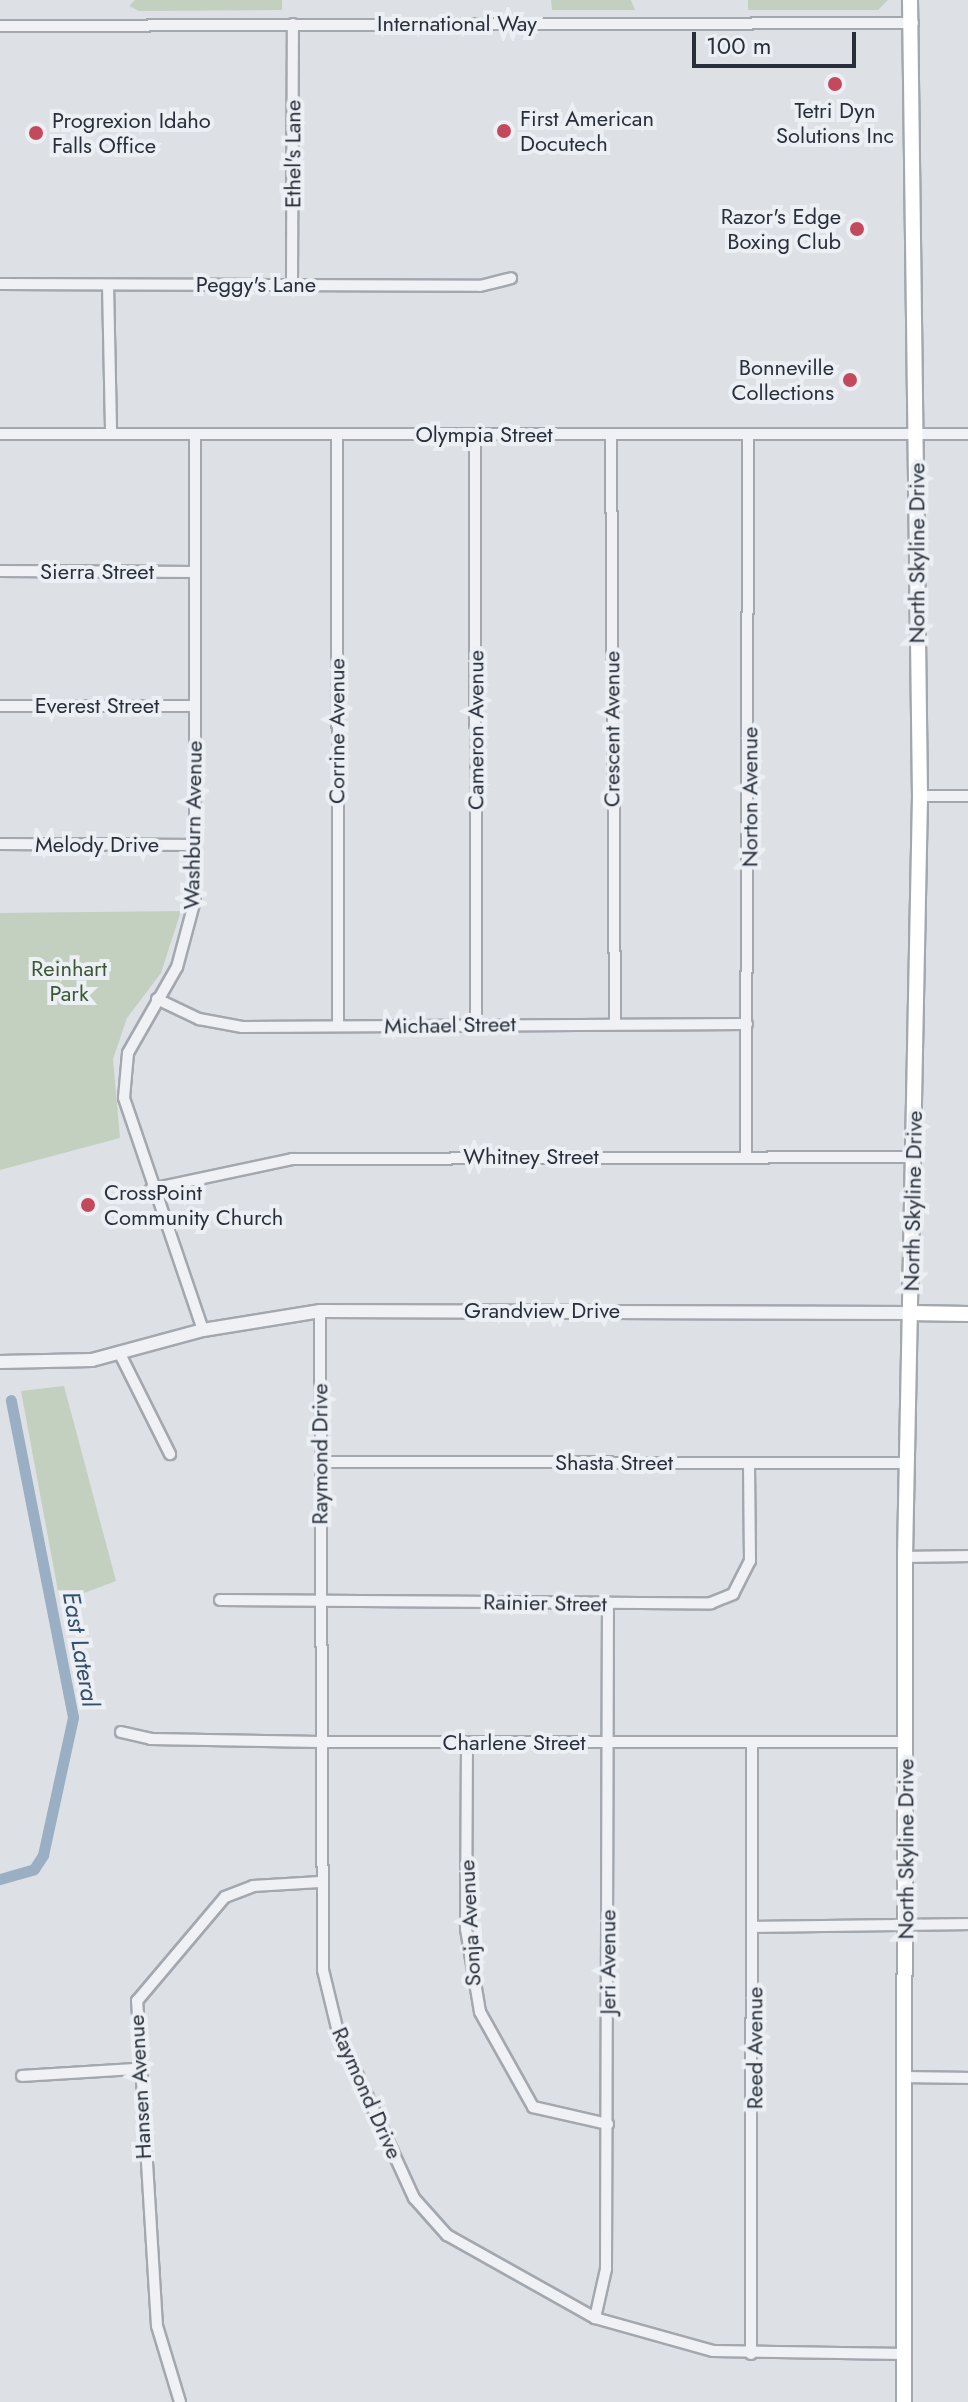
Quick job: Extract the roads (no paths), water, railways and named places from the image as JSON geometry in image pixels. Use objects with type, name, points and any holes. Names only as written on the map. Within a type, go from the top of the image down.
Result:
[{"type":"main road","name":"North Skyline Drive","points":[[904,2402],[905,1557],[920,796],[913,23],[910,0]]},
{"type":"main road","name":"Grandview Drive","points":[[910,1313],[968,1314]]},
{"type":"street","name":"International Way","points":[[0,26],[913,23]]},
{"type":"street","name":"Ethel's Lane","points":[[292,285],[293,24]]},
{"type":"street","name":"Peggy's Lane","points":[[0,284],[480,286],[511,278]]},
{"type":"street","points":[[108,285],[111,434]]},
{"type":"street","name":"Olympia Street","points":[[0,434],[968,434]]},
{"type":"street","name":"Washburn Avenue","points":[[195,435],[195,845],[190,927],[157,999],[136,1033],[124,1077],[126,1117],[203,1330]]},
{"type":"street","name":"Corrine Avenue","points":[[337,435],[338,1026]]},
{"type":"street","name":"Cameron Avenue","points":[[475,435],[476,1025]]},
{"type":"street","name":"Crescent Avenue","points":[[611,436],[615,1022]]},
{"type":"street","name":"Norton Avenue","points":[[746,1157],[748,436]]},
{"type":"street","name":"Sierra Street","points":[[0,571],[194,572]]},
{"type":"street","name":"Everest Street","points":[[0,706],[194,706]]},
{"type":"street","points":[[920,796],[968,796]]},
{"type":"street","name":"Melody Drive","points":[[0,844],[195,845]]},
{"type":"street","name":"Michael Street","points":[[157,999],[224,1026],[615,1022],[747,1024]]},
{"type":"street","name":"Whitney Street","points":[[151,1189],[292,1159],[914,1157]]},
{"type":"street","name":"Grandview Drive","points":[[0,1362],[45,1364],[120,1354],[203,1330],[320,1311],[910,1313]]},
{"type":"street","name":"Raymond Drive","points":[[320,1311],[320,1882],[323,1970],[338,2032],[414,2198],[447,2235],[595,2318],[679,2345],[751,2354],[904,2354]]},
{"type":"street","points":[[120,1354],[170,1454]]},
{"type":"street","name":"Shasta Street","points":[[321,1462],[907,1463]]},
{"type":"street","name":"Rainier Street","points":[[220,1600],[711,1603],[733,1594],[750,1561],[749,1464]]},
{"type":"street","points":[[905,1557],[968,1556]]},
{"type":"street","name":"Jeri Avenue","points":[[595,2318],[606,2269],[608,1604]]},
{"type":"street","name":"Charlene Street","points":[[121,1732],[151,1739],[320,1742],[907,1742]]},
{"type":"street","name":"Sonja Avenue","points":[[467,1742],[466,1929],[475,1999],[533,2107],[608,2124]]},
{"type":"street","name":"Reed Avenue","points":[[751,2354],[752,1743]]},
{"type":"street","name":"Hansen Avenue","points":[[180,2402],[157,2326],[138,2069],[137,2001],[225,1897],[253,1886],[320,1882]]},
{"type":"street","points":[[754,1927],[968,1924]]},
{"type":"street","points":[[22,2076],[138,2069]]},
{"type":"street","points":[[906,2077],[968,2078]]},
{"type":"waterway","name":"East Lateral","points":[[0,1879],[34,1869],[43,1855],[73,1717],[11,1400]]},
{"type":"place","name":"Tetri Dyn Solutions Inc","points":[[835,84]]},
{"type":"place","name":"First American Docutech","points":[[504,131]]},
{"type":"place","name":"Progrexion Idaho Falls Office","points":[[36,133]]},
{"type":"place","name":"Razor's Edge Boxing Club","points":[[857,229]]},
{"type":"place","name":"Bonneville Collections","points":[[850,380]]},
{"type":"place","name":"CrossPoint Community Church","points":[[88,1205]]},
{"type":"park label","name":"Reinhart Park","points":[[69,980]]}]
